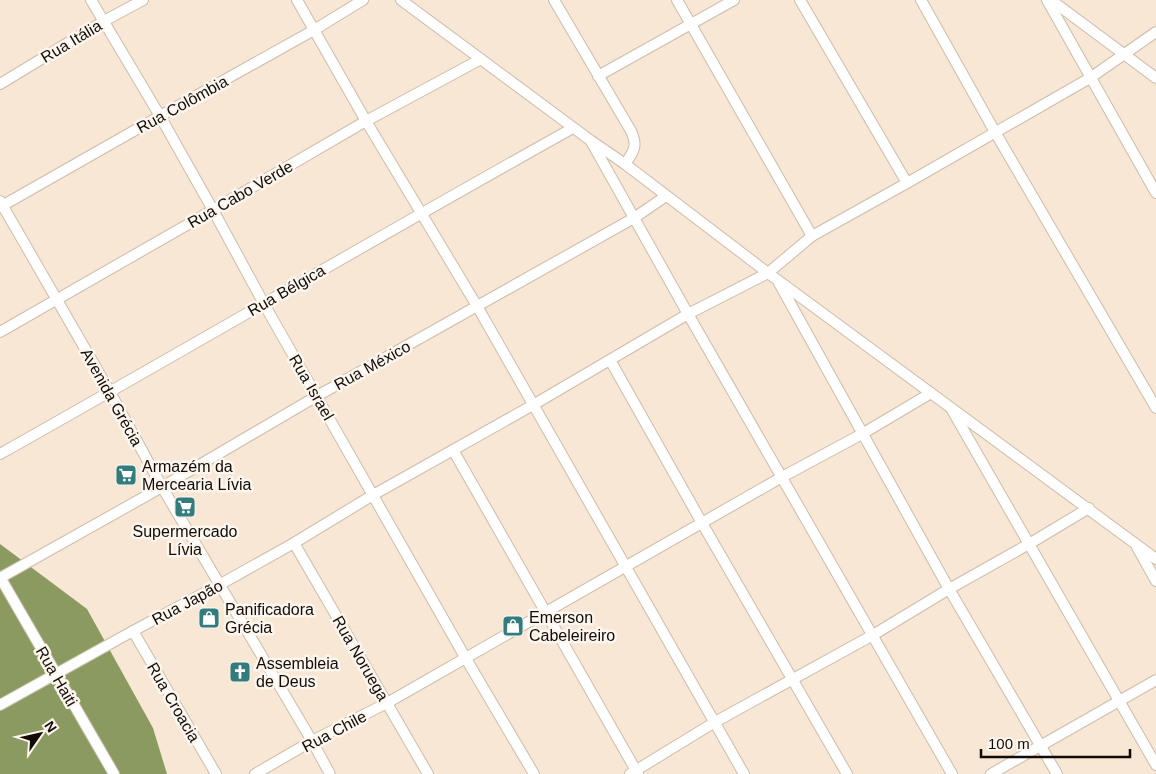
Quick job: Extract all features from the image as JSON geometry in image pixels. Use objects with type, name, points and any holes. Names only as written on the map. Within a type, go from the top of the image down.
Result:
[{"type":"street","name":"Rua Israel","points":[[91,0],[214,210],[264,304],[534,774]]},
{"type":"street","name":"Rua Itália","points":[[0,84],[143,0]]},
{"type":"street","points":[[297,0],[366,121],[477,306],[744,774]]},
{"type":"street","name":"Rua Colômbia","points":[[1,205],[314,30],[363,0]]},
{"type":"street","points":[[401,0],[573,128],[625,164],[930,394],[951,407],[1156,559]]},
{"type":"street","points":[[554,0],[635,140],[635,148],[625,164]]},
{"type":"street","points":[[678,0],[812,236]]},
{"type":"street","points":[[598,76],[734,0]]},
{"type":"street","points":[[800,0],[907,183]]},
{"type":"street","points":[[921,0],[995,132],[1156,408]]},
{"type":"street","points":[[1047,0],[1156,193]]},
{"type":"street","points":[[1051,0],[1156,78]]},
{"type":"street","name":"Rua Japão","points":[[0,705],[133,630],[219,585],[688,314],[768,273],[812,236],[1090,78],[1156,32]]},
{"type":"street","name":"Rua Cabo Verde","points":[[0,332],[366,121],[481,59]]},
{"type":"street","name":"Rua Bélgica","points":[[0,454],[573,128]]},
{"type":"street","points":[[590,140],[952,774]]},
{"type":"street","name":"Rua México","points":[[0,578],[162,487],[317,396],[634,218],[666,196]]},
{"type":"street","name":"Avenida Grécia","points":[[1,205],[110,392],[162,487],[330,774]]},
{"type":"street","points":[[777,280],[949,589],[1057,774]]},
{"type":"street","points":[[610,360],[847,774]]},
{"type":"street","name":"Rua Chile","points":[[255,774],[387,703],[930,394]]},
{"type":"street","points":[[951,407],[1156,765]]},
{"type":"street","points":[[453,450],[635,773],[715,722],[873,635],[1089,508]]},
{"type":"street","name":"Rua Noruega","points":[[294,542],[428,774]]},
{"type":"street","points":[[1136,544],[1156,581]]},
{"type":"street","name":"Rua Haiti","points":[[0,578],[114,774]]},
{"type":"street","name":"Rua Croacia","points":[[133,630],[216,774]]},
{"type":"street","points":[[991,774],[1156,680]]},
{"type":"shaded area","points":[[0,544],[87,609],[153,728],[167,774],[0,774]]},
{"type":"place","name":"Armazém da Mercearia Lívia","points":[[126,475]]},
{"type":"place","name":"Supermercado Lívia","points":[[185,507]]},
{"type":"place","name":"Panificadora Grécia","points":[[209,618]]},
{"type":"place","name":"Emerson Cabeleireiro","points":[[513,626]]},
{"type":"place","name":"Assembleia de Deus","points":[[240,672]]}]
